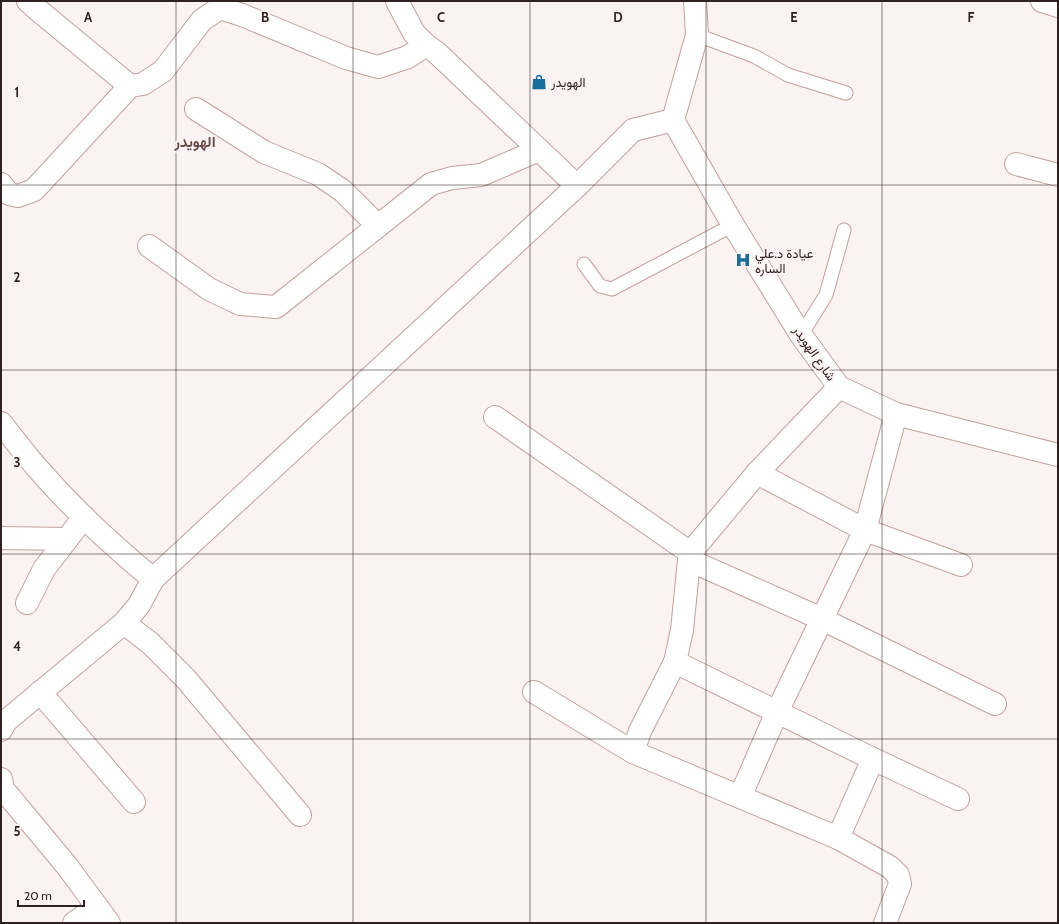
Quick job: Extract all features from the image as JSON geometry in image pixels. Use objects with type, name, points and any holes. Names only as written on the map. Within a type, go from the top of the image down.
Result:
[{"type":"street","points":[[28,1],[130,86]]},
{"type":"street","points":[[397,1],[414,33],[577,186]]},
{"type":"street","points":[[1,730],[6,721],[124,623],[139,605],[153,579],[577,186],[633,130],[673,120],[697,35],[695,1]]},
{"type":"street","points":[[1042,1],[1058,6]]},
{"type":"street","points":[[1,184],[9,194],[18,196],[34,190],[130,86],[143,84],[163,71],[202,20],[220,8],[242,15],[346,58],[378,67],[408,57],[426,45]]},
{"type":"street","points":[[196,109],[264,152],[318,174],[343,191],[378,226]]},
{"type":"street","name":"شارع الهويدر","points":[[673,120],[733,225],[801,335],[839,388],[896,414],[1058,455]]},
{"type":"street","points":[[149,246],[215,292],[240,304],[276,307],[430,184],[452,178],[482,175],[539,150]]},
{"type":"street","points":[[1016,164],[1058,175]]},
{"type":"street","points":[[633,752],[640,731],[676,662],[682,630],[690,557],[696,546],[757,474],[839,388]]},
{"type":"street","points":[[740,797],[777,712],[865,530],[896,414]]},
{"type":"street","points":[[495,417],[690,557],[822,619],[995,704]]},
{"type":"street","points":[[1,423],[40,471],[84,517],[153,579]]},
{"type":"street","points":[[757,474],[865,530],[961,565]]},
{"type":"street","points":[[27,603],[44,569],[84,517]]},
{"type":"street","points":[[1,538],[67,538]]},
{"type":"street","points":[[124,623],[150,643],[186,679],[300,815]]},
{"type":"street","points":[[676,662],[958,799]]},
{"type":"street","points":[[40,692],[134,802]]},
{"type":"street","points":[[534,692],[633,752],[838,838],[890,867],[898,875],[900,884],[885,923]]},
{"type":"street","points":[[838,838],[873,759]]},
{"type":"street","points":[[1,779],[3,789],[67,866],[103,915],[74,923]]},
{"type":"lane","points":[[697,35],[754,56],[788,75],[846,93]]},
{"type":"lane","points":[[584,264],[600,286],[612,289],[733,225]]},
{"type":"lane","points":[[801,335],[826,295],[844,230]]},
{"type":"place","name":"الهويدر","points":[[539,82]]},
{"type":"place","name":"عيادة د.علي الساره","points":[[743,260]]},
{"type":"district","name":"الهويدر","points":[[195,142]]}]
